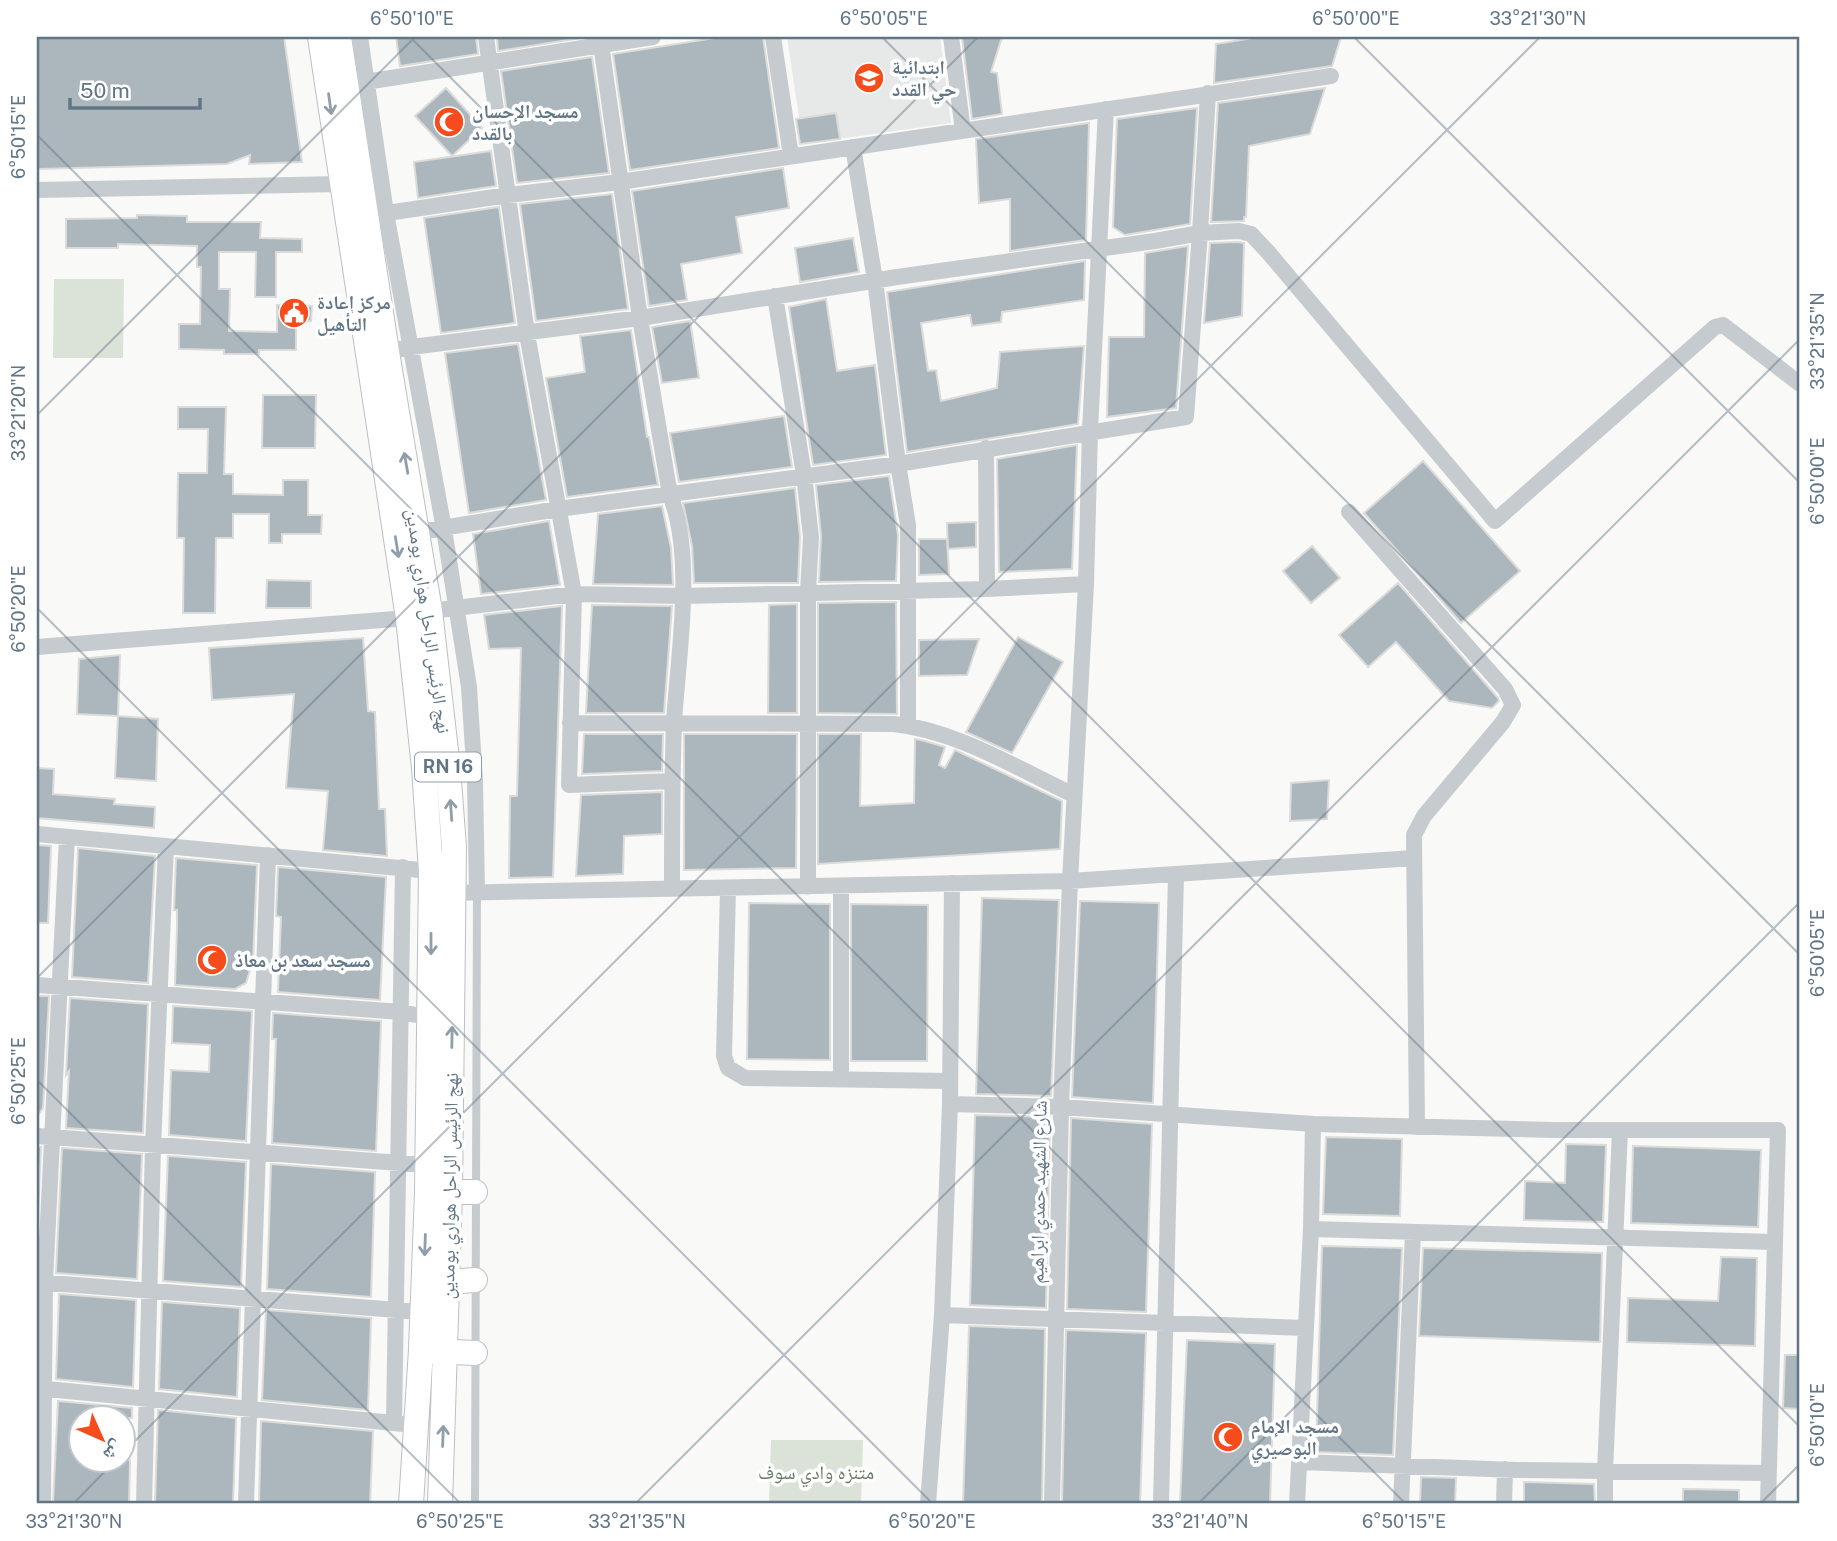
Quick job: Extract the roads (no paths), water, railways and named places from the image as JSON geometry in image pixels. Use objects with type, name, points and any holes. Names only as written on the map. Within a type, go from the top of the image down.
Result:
[{"type":"main road","name":"نهج الرئيس الراحل هواري بومدين","points":[[320,37],[341,184],[388,350],[418,532],[423,755],[448,887],[438,1192],[423,1312],[433,1351],[440,1504]]},
{"type":"main road","name":"نهج الرئيس الراحل هواري بومدين","points":[[339,37],[357,84],[377,214],[388,350],[419,614]]},
{"type":"main road","name":"نهج الرئيس الراحل هواري بومدين","points":[[411,1504],[405,1424],[433,1351],[447,1282],[438,1192],[427,1165],[431,1018],[448,887]]},
{"type":"main road","points":[[438,1192],[475,1192]]},
{"type":"main road","points":[[447,1282],[475,1280]]},
{"type":"main road","points":[[433,1351],[475,1353]]},
{"type":"street","points":[[360,37],[357,84],[600,40],[653,37]]},
{"type":"street","points":[[486,37],[527,334],[574,594],[569,785],[673,781]]},
{"type":"street","points":[[773,37],[791,156]]},
{"type":"street","points":[[951,37],[963,131]]},
{"type":"street","points":[[600,40],[640,318],[670,495],[678,514],[682,596],[674,724],[672,887]]},
{"type":"street","points":[[377,214],[620,181],[1331,76]]},
{"type":"street","points":[[418,532],[558,509],[898,464],[1186,417],[1208,93]]},
{"type":"street","name":"شارع الشهيد حمدي ابراهيم","points":[[1052,1504],[1061,1107],[1106,109]]},
{"type":"street","points":[[853,147],[875,280],[908,525],[908,726]]},
{"type":"street","points":[[37,190],[341,184]]},
{"type":"street","points":[[448,887],[472,741],[469,687],[444,529],[388,350],[640,318],[875,280],[1155,242],[1200,233],[1239,231],[1251,234],[1495,521],[1715,327],[1723,326],[1800,384]]},
{"type":"street","points":[[775,296],[804,475],[811,537],[808,592],[808,887]]},
{"type":"street","points":[[986,448],[987,589]]},
{"type":"street","points":[[1349,512],[1505,689],[1513,705],[1503,722],[1424,816],[1414,835],[1417,1127]]},
{"type":"street","points":[[37,647],[419,614],[574,594],[682,596],[1086,584]]},
{"type":"street","points":[[570,723],[908,726],[959,740],[1074,794]]},
{"type":"street","points":[[37,834],[403,867],[448,887],[516,893],[672,887],[1070,881],[1415,858]]},
{"type":"street","points":[[43,1504],[40,1389],[44,1136],[59,987],[67,838]]},
{"type":"street","points":[[144,1504],[153,1146],[166,846]]},
{"type":"street","points":[[246,1504],[268,855]]},
{"type":"street","points":[[40,1389],[405,1424],[396,1311],[403,867]]},
{"type":"street","points":[[1161,1504],[1176,874]]},
{"type":"street","points":[[928,1504],[942,1315],[950,1104],[952,883]]},
{"type":"street","points":[[841,886],[841,1078]]},
{"type":"street","points":[[729,888],[724,1056],[729,1068],[745,1078],[949,1081]]},
{"type":"street","points":[[37,985],[401,1012],[431,1018]]},
{"type":"street","points":[[950,1104],[1061,1107],[1313,1124],[1778,1130],[1768,1504]]},
{"type":"street","points":[[1297,1504],[1311,1229],[1313,1124]]},
{"type":"street","points":[[1605,1504],[1620,1129]]},
{"type":"street","points":[[44,1136],[427,1165]]},
{"type":"street","points":[[1311,1229],[1774,1242]]},
{"type":"street","points":[[1401,1504],[1413,1233]]},
{"type":"street","points":[[41,1282],[423,1312]]},
{"type":"street","points":[[942,1315],[1305,1328]]},
{"type":"street","points":[[1300,1462],[1768,1474]]},
{"type":"street","points":[[1504,1504],[1505,1469]]},
{"type":"lane","points":[[448,887],[475,1192],[475,1504]]},
{"type":"place","name":"ابتدائية حي القدد","points":[[869,78]]},
{"type":"place","name":"مسجد الإحسان بالقدد","points":[[449,122]]},
{"type":"place","name":"مركز إعادة التأهيل","points":[[294,313]]},
{"type":"place","name":"مسجد سعد بن معاذ","points":[[212,960]]},
{"type":"place","name":"مسجد الإمام البوصيري","points":[[1228,1437]]},
{"type":"park label","name":"متنزه وادي سوف","points":[[816,1472]]}]
